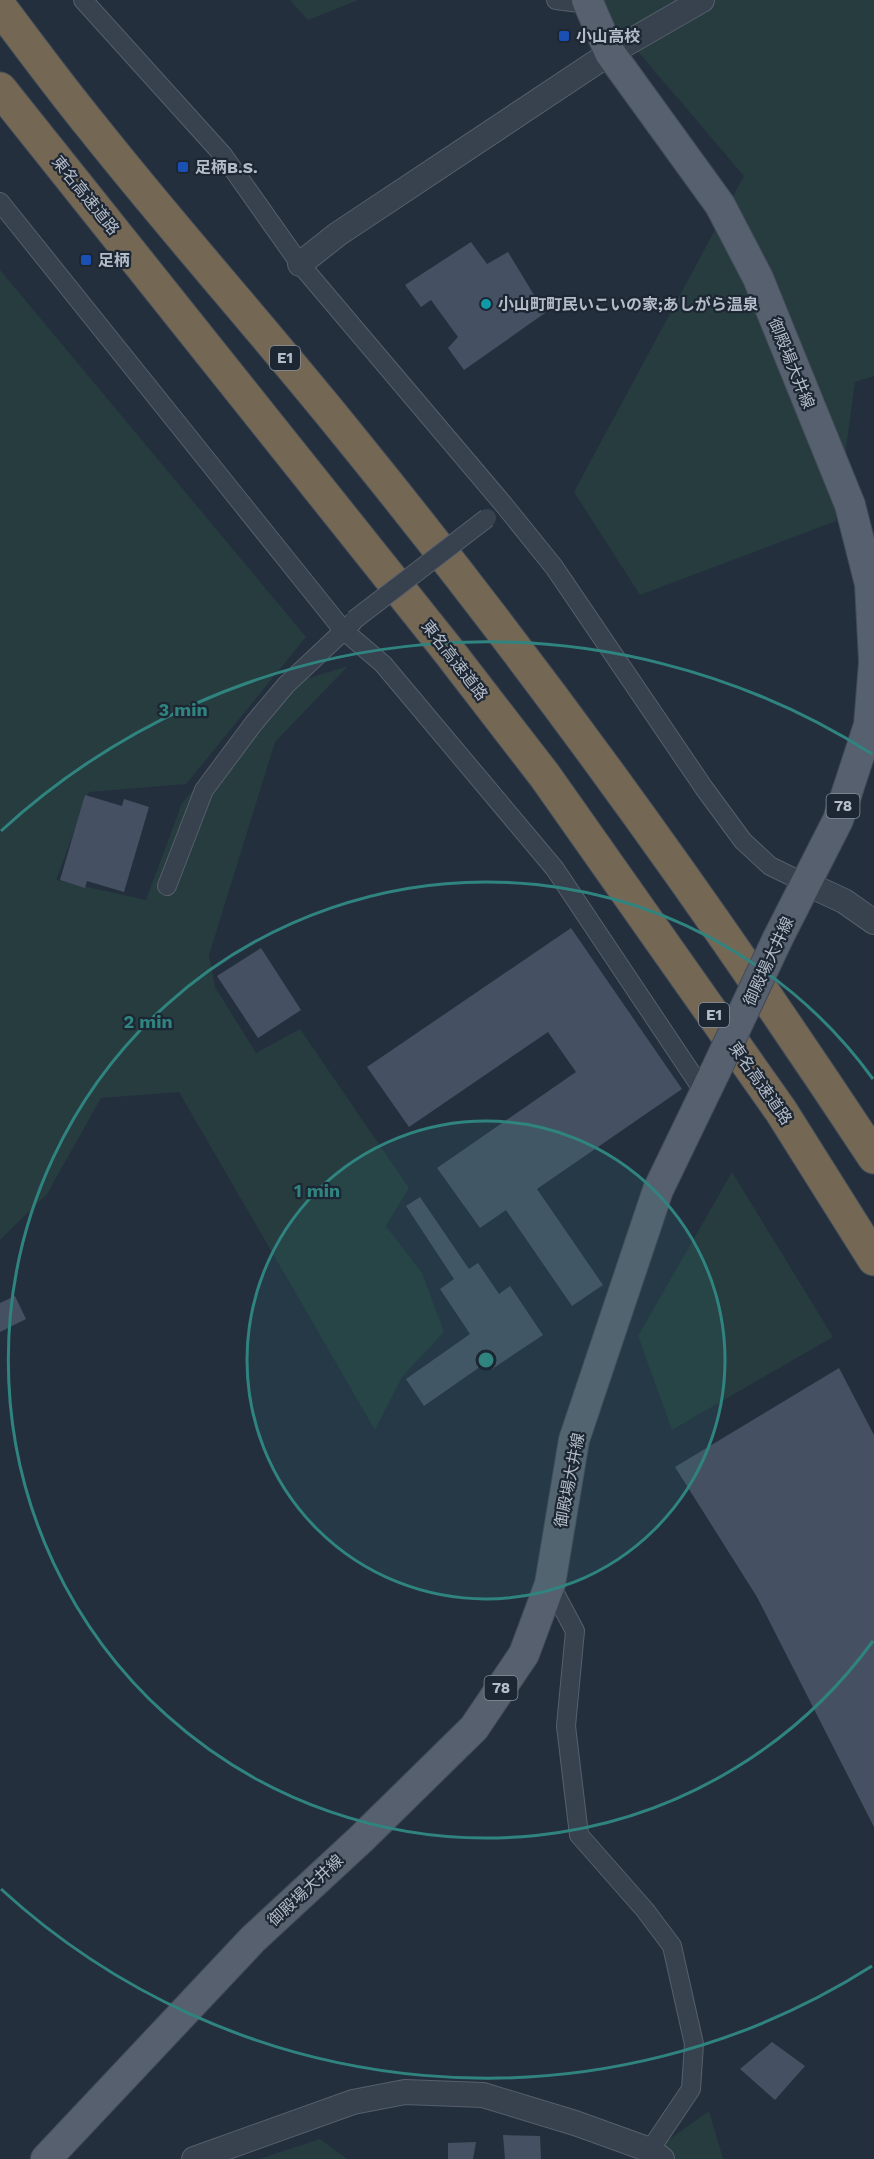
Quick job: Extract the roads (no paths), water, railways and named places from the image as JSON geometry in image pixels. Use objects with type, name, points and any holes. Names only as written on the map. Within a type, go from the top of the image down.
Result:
[{"type":"highway","name":"E1","points":[[0,7],[93,128],[354,441],[465,583],[677,870],[804,1050],[874,1157]]},
{"type":"highway","name":"東名高速道路","points":[[0,89],[432,630],[545,776],[781,1111],[874,1259]]},
{"type":"main road","name":"御殿場大井線","points":[[46,2159],[254,1939],[361,1839],[474,1728],[524,1654],[550,1584],[574,1440],[658,1190],[778,938],[838,820],[869,725],[874,662],[870,584],[850,506],[758,278],[720,205],[610,54],[587,2]]},
{"type":"street","points":[[83,0],[223,155],[300,264],[554,567],[704,788],[743,841],[770,866],[844,901],[874,922]]},
{"type":"street","points":[[556,0],[587,2]]},
{"type":"street","points":[[300,264],[338,234],[610,54],[702,0]]},
{"type":"street","points":[[0,202],[349,625],[555,869],[709,1082]]},
{"type":"street","points":[[167,886],[204,790],[254,723],[286,685],[349,625],[504,505]]},
{"type":"street","points":[[194,2159],[353,2102],[405,2092],[483,2095],[575,2124],[656,2155],[691,2089],[694,2044],[672,1946],[645,1910],[579,1835],[566,1726],[575,1631],[550,1584]]},
{"type":"place","name":"小山高校","points":[[564,36]]},
{"type":"place","name":"足柄B.S.","points":[[183,167]]},
{"type":"place","name":"足柄","points":[[86,260]]},
{"type":"place","name":"小山町町民いこいの家;あしがら温泉","points":[[486,304]]}]
